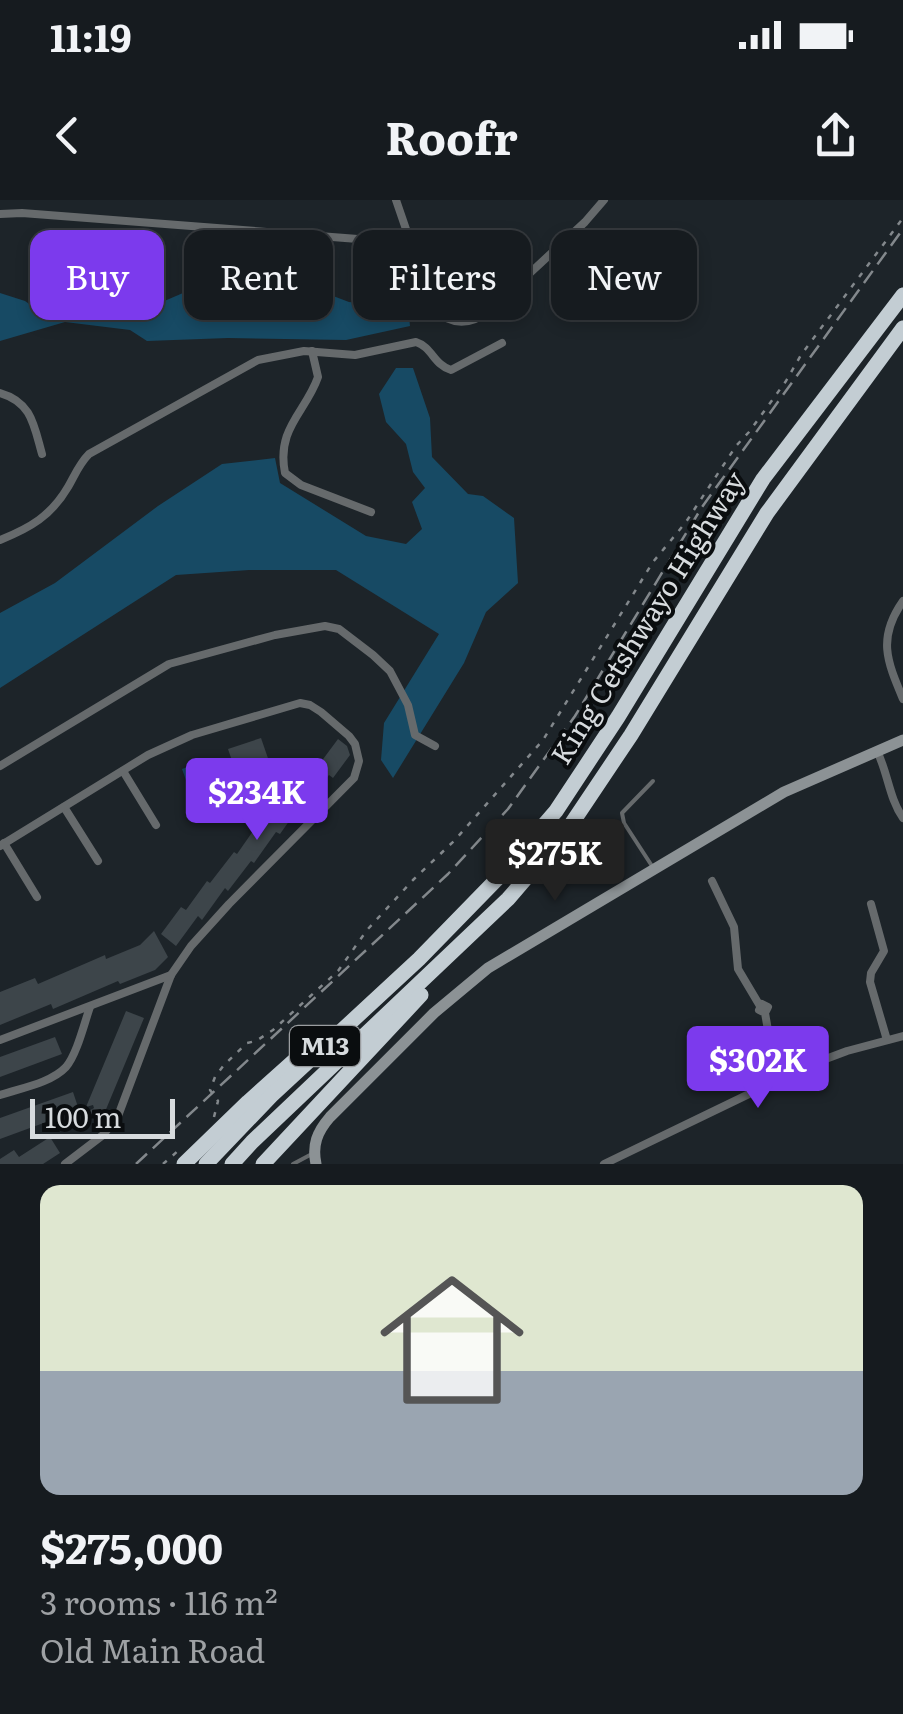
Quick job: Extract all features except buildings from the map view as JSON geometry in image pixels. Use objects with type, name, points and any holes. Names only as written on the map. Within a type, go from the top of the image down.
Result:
[{"type":"highway","name":"King Cetshwayo Highway","points":[[206,1164],[419,958],[524,850],[568,794],[764,479],[903,295]]},
{"type":"highway","name":"King Cetshwayo Highway","points":[[232,1164],[468,939],[536,868],[591,797],[767,513],[903,328]]},
{"type":"highway","points":[[184,1164],[274,1078],[446,930]]},
{"type":"highway","points":[[263,1164],[448,966],[468,939]]},
{"type":"street","points":[[396,200],[433,308],[456,323],[478,320],[489,311],[604,200]]},
{"type":"street","points":[[0,214],[353,238]]},
{"type":"street","points":[[0,540],[40,521],[89,454],[258,360],[312,351],[356,355],[416,342],[424,344],[442,367],[451,370],[502,343]]},
{"type":"street","points":[[312,351],[317,382],[290,426],[284,473],[301,484],[371,512]]},
{"type":"street","points":[[0,394],[24,406],[42,454]]},
{"type":"street","points":[[903,602],[892,619],[886,654],[903,699]]},
{"type":"street","points":[[0,766],[169,664],[325,626],[339,630],[384,666],[404,696],[415,735],[435,746]]},
{"type":"street","points":[[37,897],[2,844],[192,734],[310,704],[355,744],[358,770],[354,778],[191,946],[171,975],[118,1116],[103,1135],[65,1164]]},
{"type":"street","points":[[315,1158],[315,1142],[322,1126],[459,990],[518,950],[784,792],[903,740]]},
{"type":"street","points":[[877,751],[886,768],[893,803],[903,818]]},
{"type":"street","points":[[123,771],[156,825]]},
{"type":"street","points":[[64,807],[98,861]]},
{"type":"street","points":[[712,881],[734,927],[738,969],[762,1009],[784,1076]]},
{"type":"street","points":[[870,904],[884,951],[871,973],[870,986],[887,1040]]},
{"type":"street","points":[[0,1040],[171,975]]},
{"type":"street","points":[[0,1095],[43,1081],[66,1066],[90,1008]]},
{"type":"street","points":[[604,1164],[784,1076],[833,1056],[903,1036]]},
{"type":"lane","points":[[654,781],[622,813],[654,870]]},
{"type":"lane","points":[[293,1164],[315,1158]]},
{"type":"path","points":[[216,1112],[218,1101],[210,1090],[224,1065],[247,1043],[256,1042],[274,1030],[338,971],[367,930],[455,840],[542,740],[652,562],[686,522],[736,446],[903,218]]},
{"type":"shaded area","points":[[0,293],[30,304],[30,320],[164,320],[164,301],[184,293],[184,320],[333,320],[333,296],[353,302],[353,320],[409,320],[410,326],[346,340],[147,341],[130,330],[65,322],[0,341]]},
{"type":"shaded area","points":[[396,368],[413,368],[430,418],[432,457],[468,494],[483,496],[514,518],[518,583],[486,612],[464,663],[393,778],[381,760],[384,723],[439,634],[336,570],[176,575],[0,688],[0,613],[55,583],[222,464],[275,458],[280,483],[366,536],[406,544],[422,529],[412,502],[425,488],[413,472],[406,444],[386,422],[379,394]]},
{"type":"shaded area","points":[[205,761],[222,812],[200,819],[182,769]]},
{"type":"railway","points":[[136,1164],[448,874],[508,809],[575,716],[702,507],[903,229]]}]
